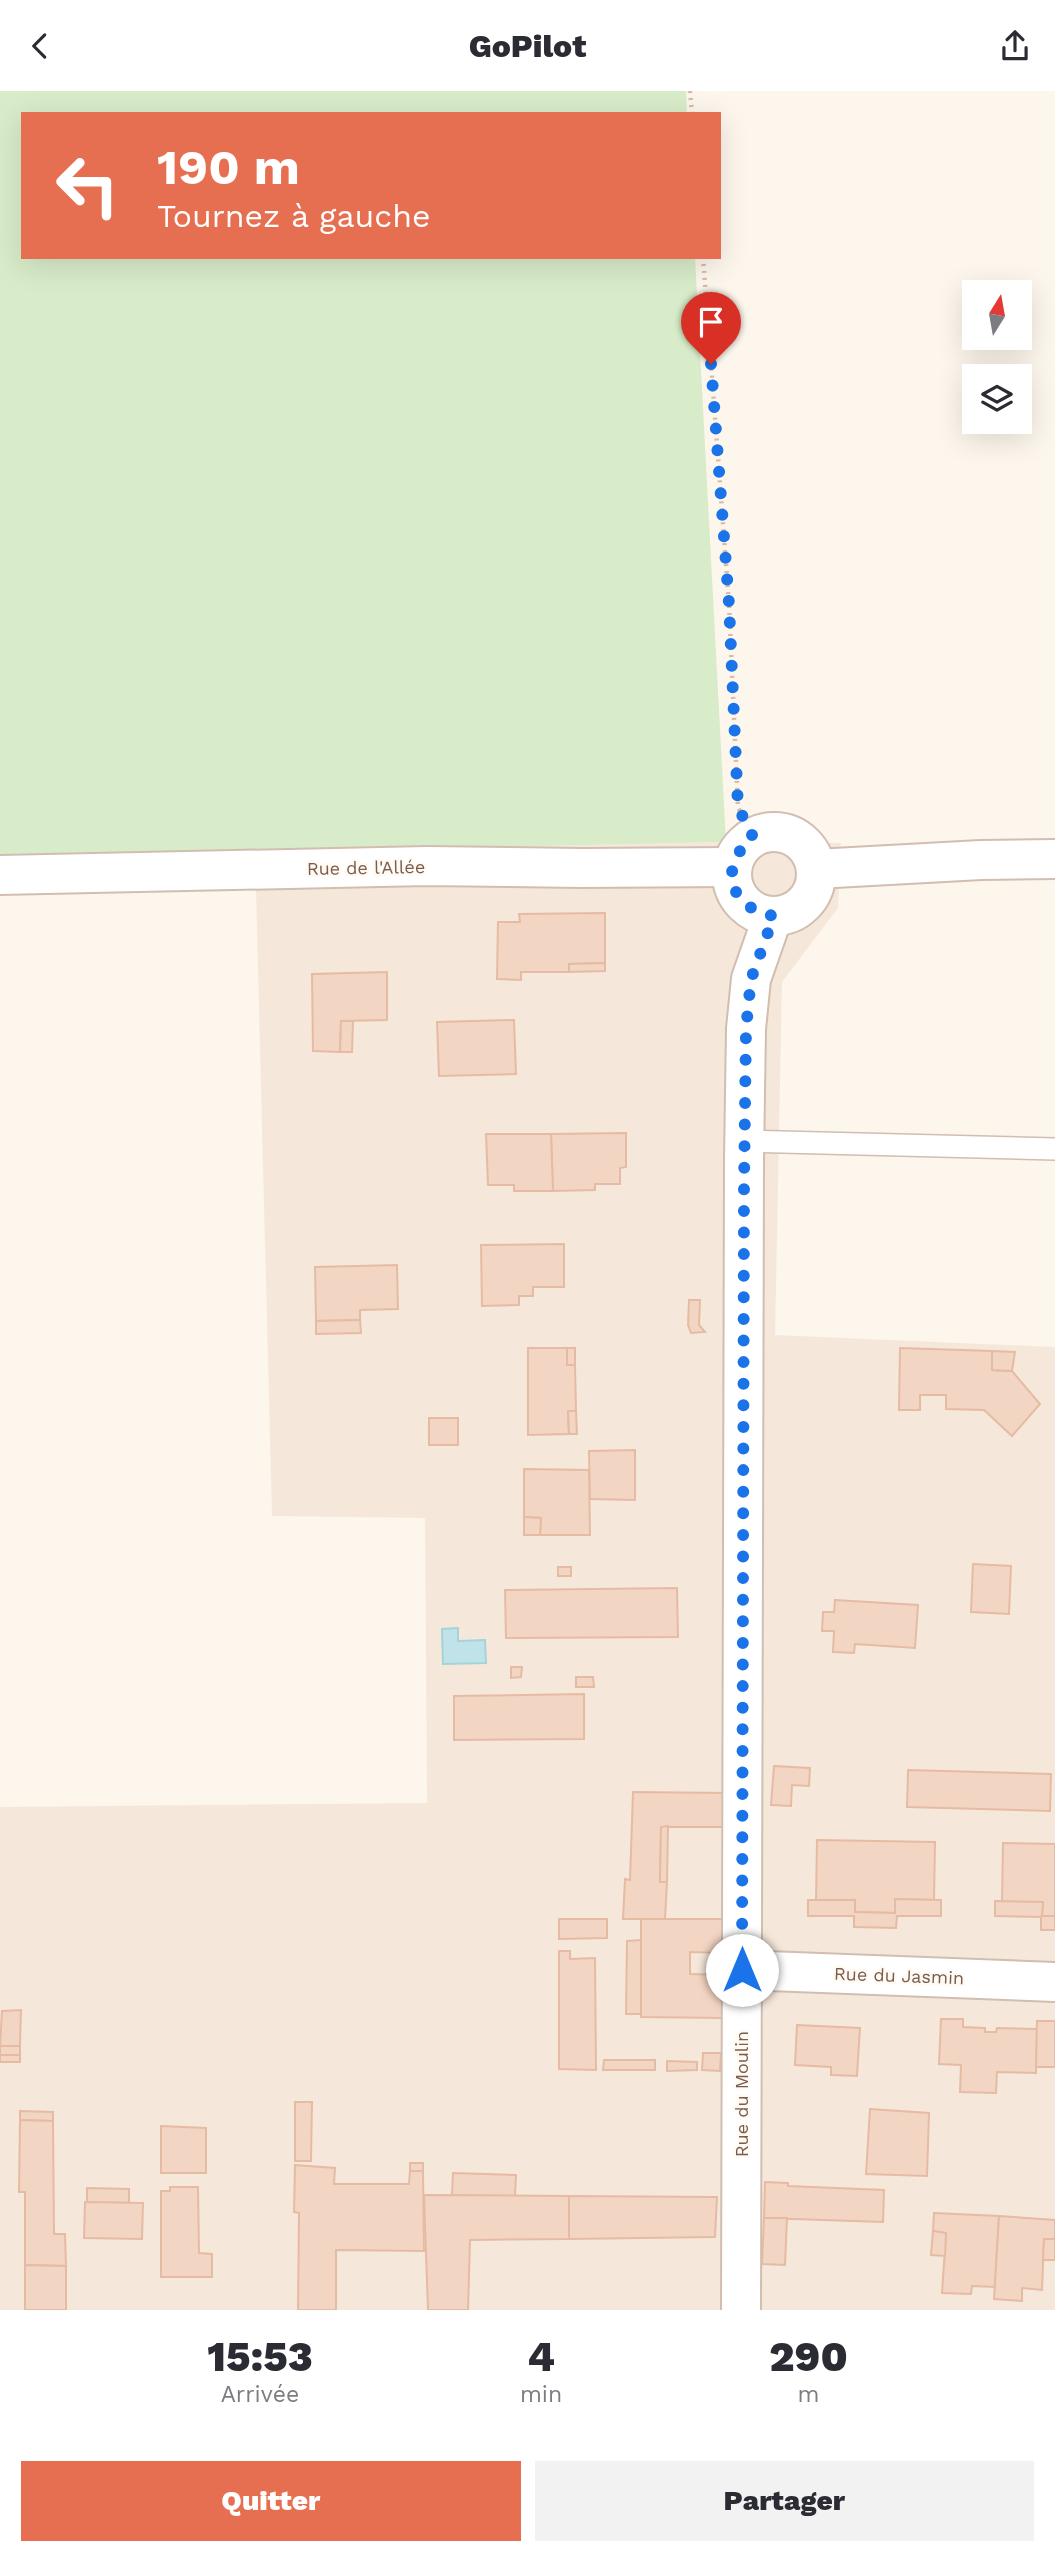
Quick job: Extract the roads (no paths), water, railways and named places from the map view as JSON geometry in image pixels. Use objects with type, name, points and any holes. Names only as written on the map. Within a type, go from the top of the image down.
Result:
[{"type":"street","points":[[779,832],[793,836],[812,856],[816,869],[810,897],[788,914],[774,916],[759,913],[746,906],[737,895],[732,881],[742,852],[766,833],[779,832]]},
{"type":"street","name":"Rue de l'Allée","points":[[0,875],[427,866],[581,868],[742,852]]},
{"type":"street","points":[[816,869],[1055,859]]},
{"type":"street","name":"Rue du Moulin","points":[[741,2310],[746,1029],[751,979],[774,916]]},
{"type":"street","name":"Rue du Jasmin","points":[[742,1970],[1055,1982]]},
{"type":"lane","points":[[744,1141],[1055,1149]]},
{"type":"water","points":[[458,1628],[458,1641],[485,1640],[486,1663],[443,1664],[442,1629]]}]
